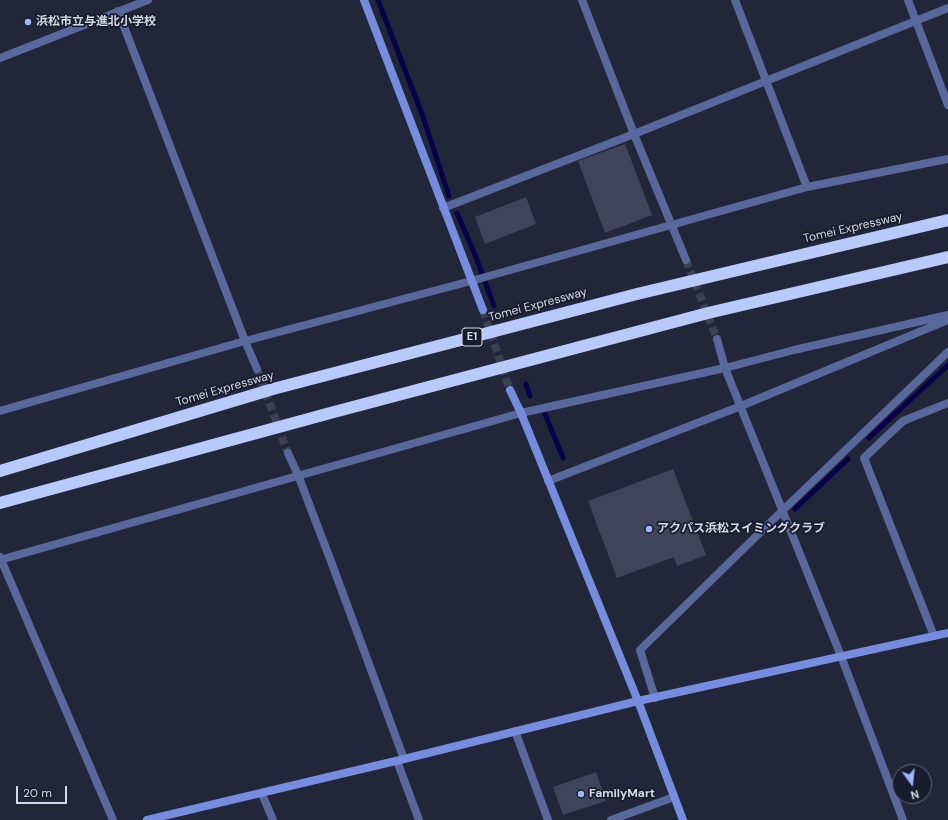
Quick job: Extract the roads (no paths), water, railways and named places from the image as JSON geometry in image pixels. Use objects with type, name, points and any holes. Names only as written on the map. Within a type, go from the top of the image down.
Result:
[{"type":"highway","name":"Tomei Expressway","points":[[0,471],[273,389],[637,294],[948,220]]},
{"type":"highway","points":[[4,502],[334,412],[708,313],[948,257]]},
{"type":"street","points":[[0,58],[148,0]]},
{"type":"street","points":[[364,0],[482,310]]},
{"type":"street","points":[[582,0],[634,134],[686,260]]},
{"type":"street","points":[[735,0],[807,187]]},
{"type":"street","points":[[908,0],[948,105]]},
{"type":"street","points":[[442,208],[634,134],[948,8]]},
{"type":"street","points":[[118,11],[257,369]]},
{"type":"street","points":[[0,411],[245,341],[471,281],[807,187],[948,159]]},
{"type":"street","points":[[113,820],[0,559],[521,414],[725,368],[794,350],[948,315]]},
{"type":"street","points":[[548,481],[741,406],[948,320]]},
{"type":"street","points":[[717,339],[725,368],[841,656],[903,820]]},
{"type":"street","points":[[655,698],[640,650],[948,352]]},
{"type":"street","points":[[510,390],[638,701],[683,820]]},
{"type":"street","points":[[934,636],[864,458],[903,421],[948,403]]},
{"type":"street","points":[[288,453],[298,475],[401,760],[418,820]]},
{"type":"street","points":[[149,820],[262,794],[638,701],[948,633]]},
{"type":"street","points":[[515,731],[548,820]]},
{"type":"street","points":[[262,794],[273,820]]},
{"type":"street","points":[[611,820],[674,797]]},
{"type":"waterway","points":[[378,0],[422,114],[449,196]]},
{"type":"waterway","points":[[457,213],[476,257],[494,306]]},
{"type":"waterway","points":[[869,438],[948,365]]},
{"type":"waterway","points":[[526,384],[530,396]]},
{"type":"waterway","points":[[545,414],[563,458]]},
{"type":"waterway","points":[[795,509],[848,459]]},
{"type":"tunnel","points":[[686,260],[717,339]]},
{"type":"tunnel","points":[[483,310],[510,390]]},
{"type":"tunnel","points":[[257,369],[288,453]]},
{"type":"place","name":"浜松市立与進北小学校","points":[[28,22]]},
{"type":"place","name":"アクパス浜松スイミングクラブ","points":[[649,529]]},
{"type":"place","name":"FamilyMart","points":[[581,794]]}]
